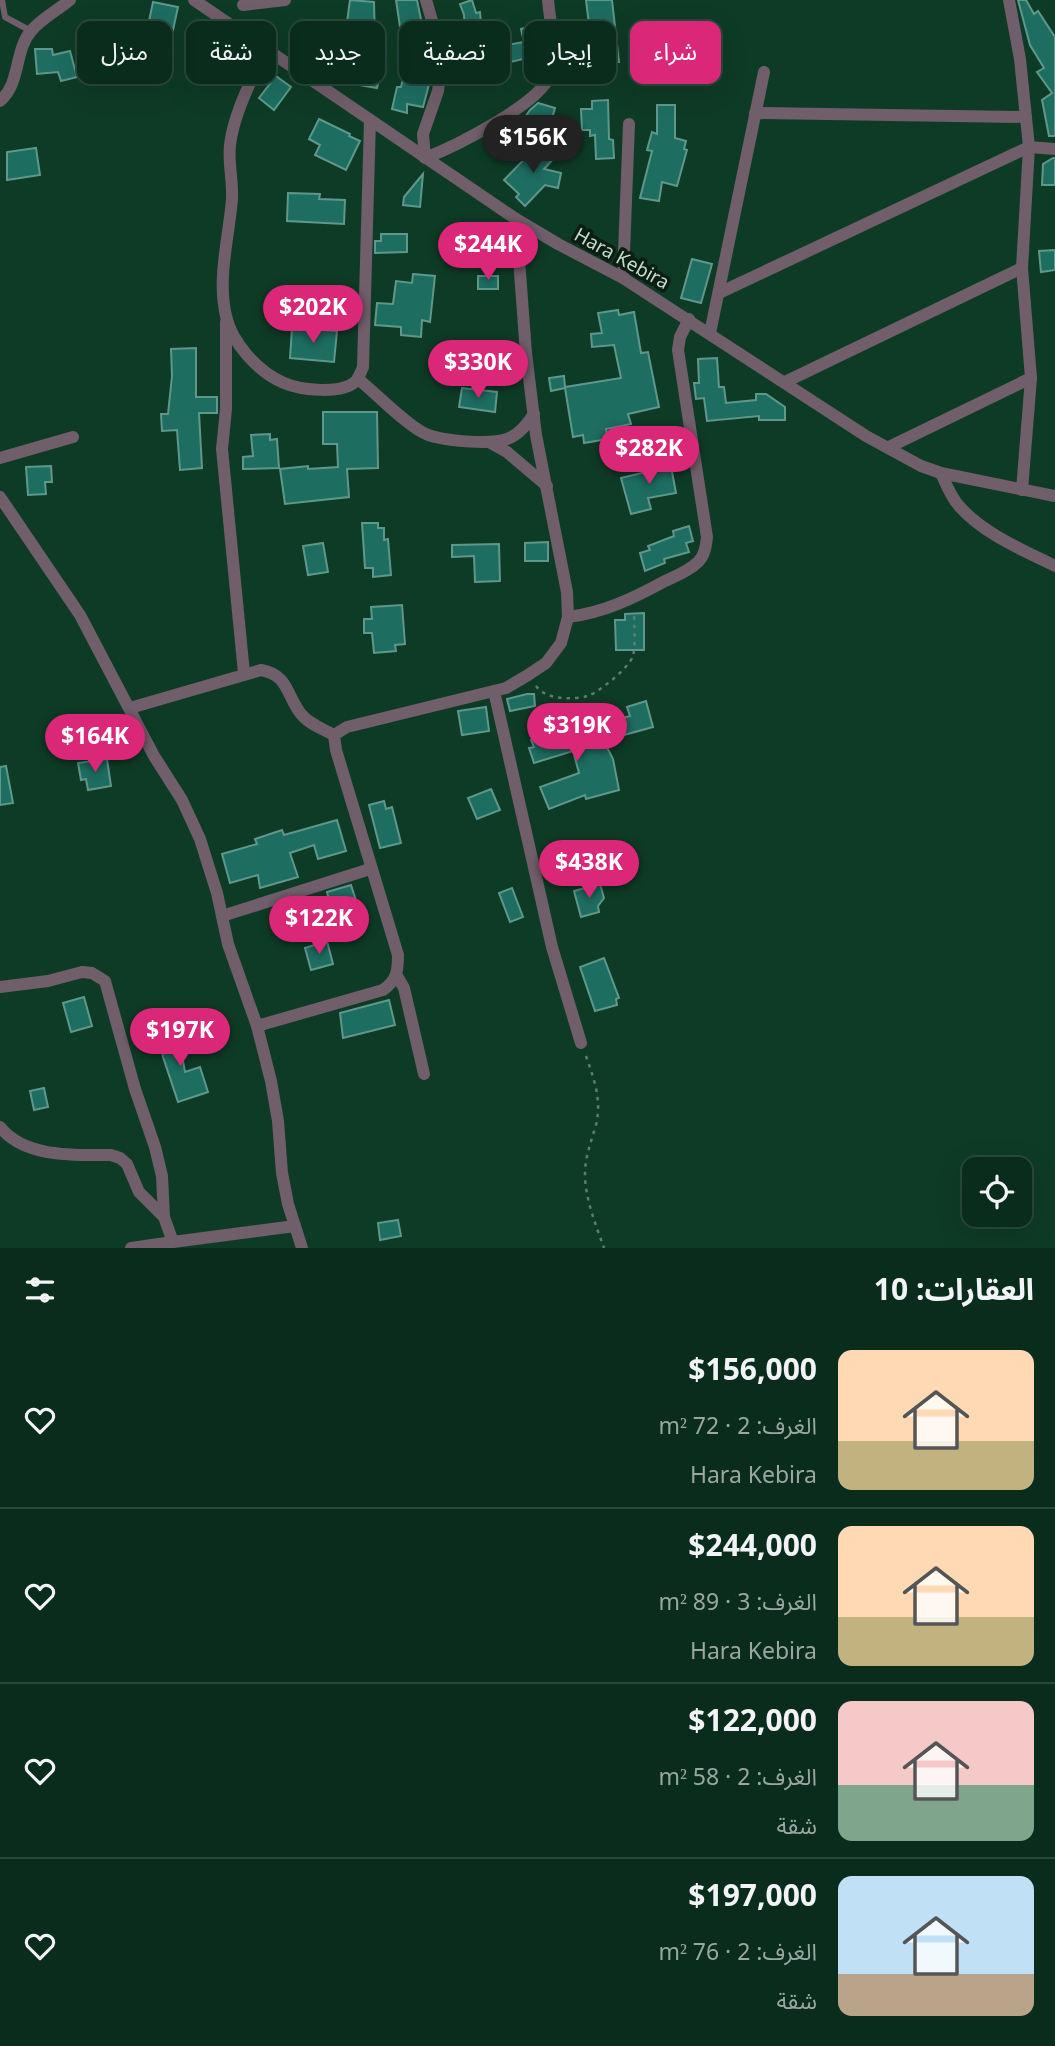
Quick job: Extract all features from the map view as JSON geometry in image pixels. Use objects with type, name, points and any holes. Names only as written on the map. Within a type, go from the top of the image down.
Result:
[{"type":"street","points":[[0,101],[6,96],[15,78],[19,58],[31,31],[70,0]]},
{"type":"street","name":"Hara Kebira","points":[[194,0],[226,21]]},
{"type":"street","points":[[235,21],[242,2],[285,0]]},
{"type":"street","points":[[426,0],[440,48],[441,69],[438,91],[423,134],[425,158],[446,150],[527,103],[540,91],[549,78],[554,61],[548,0]]},
{"type":"street","points":[[1009,0],[1020,60],[1029,147],[1022,268],[1031,377],[1022,490]]},
{"type":"street","name":"Hara Kebira","points":[[276,57],[516,219],[623,278],[866,436],[921,466],[941,473],[1055,496]]},
{"type":"street","points":[[710,333],[764,72]]},
{"type":"street","points":[[244,673],[222,449],[226,409],[225,254],[232,197],[230,146],[239,109],[250,84]]},
{"type":"street","points":[[755,113],[1026,117]]},
{"type":"street","points":[[226,315],[232,333],[250,358],[284,383],[327,390],[351,385],[358,379],[363,367],[370,120]]},
{"type":"street","points":[[623,278],[629,124]]},
{"type":"street","points":[[719,293],[1029,147],[1055,149]]},
{"type":"street","points":[[334,735],[347,727],[506,688],[546,663],[561,643],[568,617],[567,592],[534,414],[526,353],[516,219]]},
{"type":"street","points":[[785,382],[1022,268]]},
{"type":"street","points":[[568,617],[585,615],[635,598],[689,569],[705,552],[707,537],[678,350],[680,337],[689,319]]},
{"type":"street","points":[[889,447],[1031,377]]},
{"type":"street","points":[[358,379],[424,434],[489,442],[506,440],[516,435],[534,414]]},
{"type":"street","points":[[0,458],[74,437]]},
{"type":"street","points":[[489,442],[507,452],[547,486]]},
{"type":"street","points":[[941,473],[959,506],[971,517],[1055,566]]},
{"type":"street","points":[[0,497],[80,615],[154,756],[182,800],[200,839],[228,944],[257,1026],[271,1081],[278,1121],[282,1173],[302,1248]]},
{"type":"street","points":[[130,708],[261,670],[273,672],[285,685],[301,714],[312,724],[334,735]]},
{"type":"street","points":[[494,691],[552,947],[581,1043]]},
{"type":"street","points":[[334,735],[370,869],[398,955],[397,976],[404,988],[424,1074]]},
{"type":"street","points":[[222,916],[370,869]]},
{"type":"street","points":[[0,987],[48,981],[82,972],[92,973],[105,981],[162,1176],[164,1217],[173,1242]]},
{"type":"street","points":[[257,1026],[383,990],[397,976]]},
{"type":"street","points":[[0,1127],[9,1139],[22,1146],[120,1158],[127,1164],[139,1192],[164,1217]]},
{"type":"street","points":[[131,1248],[295,1226]]},
{"type":"lane","points":[[2,0],[5,17],[31,31]]},
{"type":"path","points":[[528,675],[540,692],[554,697],[589,696],[617,676],[633,658],[635,598]]},
{"type":"path","points":[[581,1043],[598,1089],[598,1111],[585,1176],[596,1227],[604,1248]]},
{"type":"building","points":[[350,0],[374,2],[374,21],[347,21]]},
{"type":"building","points":[[396,0],[417,0],[421,21],[399,21]]},
{"type":"building","points":[[472,0],[476,13],[480,12],[481,21],[464,21],[460,4]]},
{"type":"building","points":[[586,0],[612,0],[614,21],[589,21]]},
{"type":"building","points":[[1018,0],[1026,0],[1034,14],[1038,11],[1055,37],[1055,136],[1049,136],[1042,100],[1052,93],[1037,72],[1044,68],[1030,45]]},
{"type":"building","points":[[153,2],[178,7],[173,30],[172,21],[149,21]]},
{"type":"building","points":[[616,35],[619,62],[616,62]]},
{"type":"building","points":[[524,42],[524,59],[510,62],[510,44]]},
{"type":"building","points":[[35,49],[52,49],[53,55],[70,51],[77,77],[61,81],[58,72],[37,74]]},
{"type":"building","points":[[276,76],[291,87],[274,110],[259,98],[270,84],[276,84]]},
{"type":"building","points":[[359,84],[378,84],[377,88]]},
{"type":"building","points":[[402,84],[429,84],[423,107],[407,104],[407,113],[392,109],[397,87],[401,87]]},
{"type":"building","points":[[608,100],[609,139],[613,140],[614,158],[596,159],[595,135],[590,136],[590,130],[582,130],[581,109],[592,109],[592,101]]},
{"type":"building","points":[[538,103],[555,108],[536,139],[519,126]]},
{"type":"building","points":[[657,105],[675,105],[675,138],[686,141],[684,149],[687,150],[677,186],[662,182],[659,201],[640,198],[652,151],[647,150],[652,132],[657,134]]},
{"type":"building","points":[[319,119],[360,141],[346,170],[315,155],[320,145],[309,139]]},
{"type":"building","points":[[540,143],[555,157],[544,169],[561,173],[558,188],[545,185],[525,206],[516,197],[519,194],[504,180]]},
{"type":"building","points":[[36,148],[40,175],[7,180],[7,152]]},
{"type":"building","points":[[1053,158],[1055,185],[1042,185],[1043,164]]},
{"type":"building","points":[[423,174],[420,207],[403,205],[404,197]]},
{"type":"building","points":[[288,193],[320,194],[319,199],[345,200],[344,224],[287,221]]},
{"type":"building","points":[[381,234],[407,234],[407,252],[375,253],[375,241],[381,241]]},
{"type":"building","points":[[1055,250],[1055,270],[1041,272],[1039,251]]},
{"type":"building","points":[[692,259],[712,264],[701,303],[681,298]]},
{"type":"building","points":[[413,274],[435,276],[430,322],[422,320],[421,337],[401,335],[401,327],[375,325],[377,303],[393,304],[396,281],[412,283]]},
{"type":"building","points":[[478,276],[498,276],[498,289],[478,289]]},
{"type":"building","points":[[618,310],[619,315],[634,312],[641,353],[648,352],[659,407],[628,414],[631,424],[606,429],[608,439],[584,443],[583,435],[573,437],[565,388],[551,391],[549,378],[564,376],[565,387],[621,378],[614,345],[592,347],[591,334],[602,333],[598,313]]},
{"type":"building","points":[[292,328],[337,331],[334,362],[290,358]]},
{"type":"building","points":[[196,348],[196,397],[217,397],[217,413],[199,413],[202,468],[180,470],[177,430],[162,431],[161,414],[168,414],[172,376],[171,349]]},
{"type":"building","points":[[717,358],[719,387],[724,387],[726,403],[756,400],[756,394],[766,394],[785,407],[785,420],[759,420],[759,416],[707,421],[704,398],[696,399],[694,383],[699,383],[698,359]]},
{"type":"building","points":[[462,388],[497,392],[495,412],[459,407]]},
{"type":"building","points":[[323,412],[377,412],[378,468],[347,469],[349,497],[285,504],[280,469],[338,467],[337,444],[323,444]]},
{"type":"building","points":[[270,434],[270,440],[277,439],[279,468],[243,469],[243,457],[253,456],[251,435]]},
{"type":"building","points":[[670,461],[676,493],[648,498],[651,509],[631,514],[621,478],[646,472],[644,465]]},
{"type":"building","points":[[51,466],[52,482],[45,482],[46,494],[28,495],[26,467]]},
{"type":"building","points":[[362,523],[378,523],[378,528],[384,528],[384,540],[388,539],[391,575],[373,577],[373,568],[365,568]]},
{"type":"building","points":[[689,526],[693,541],[686,543],[689,552],[664,559],[665,563],[645,571],[640,553],[650,550],[648,546],[674,536],[673,531]]},
{"type":"building","points":[[548,542],[548,561],[525,561],[525,543]]},
{"type":"building","points":[[323,543],[328,572],[308,575],[303,546]]},
{"type":"building","points":[[499,544],[500,581],[475,582],[474,556],[452,557],[452,545]]},
{"type":"building","points":[[402,605],[405,644],[395,645],[396,651],[374,653],[372,633],[364,633],[364,619],[372,619],[371,607]]},
{"type":"building","points":[[644,613],[644,650],[616,650],[615,620],[625,620],[625,614]]},
{"type":"building","points":[[534,694],[535,706],[510,711],[507,699]]},
{"type":"building","points":[[646,701],[653,727],[624,735],[619,719],[630,716],[627,707]]},
{"type":"building","points":[[486,707],[489,731],[462,735],[458,711]]},
{"type":"building","points":[[593,720],[613,759],[619,790],[586,799],[585,795],[549,809],[540,787],[579,773],[573,751],[534,763],[529,748],[534,747],[531,740],[551,734],[550,727]]},
{"type":"building","points":[[107,759],[111,786],[88,790],[86,779],[81,780],[78,763]]},
{"type":"building","points":[[6,766],[13,803],[0,805],[0,767]]},
{"type":"building","points":[[491,789],[500,810],[477,819],[468,798]]},
{"type":"building","points":[[384,801],[386,809],[392,807],[401,843],[380,848],[369,805]]},
{"type":"building","points":[[337,820],[346,851],[318,859],[314,845],[290,853],[298,877],[260,888],[258,875],[230,883],[222,854],[257,844],[255,839],[282,830],[284,835]]},
{"type":"building","points":[[600,884],[604,898],[598,906],[599,912],[581,917],[574,891]]},
{"type":"building","points":[[351,885],[361,916],[335,924],[327,892]]},
{"type":"building","points":[[512,888],[523,917],[510,922],[499,893]]},
{"type":"building","points":[[327,941],[333,964],[311,970],[305,948]]},
{"type":"building","points":[[604,958],[619,998],[616,999],[617,1005],[595,1011],[580,967]]},
{"type":"building","points":[[84,997],[92,1026],[71,1032],[63,1003]]},
{"type":"building","points":[[389,1000],[395,1025],[343,1038],[340,1013]]},
{"type":"building","points":[[177,1027],[185,1072],[200,1067],[208,1092],[178,1102],[163,1057],[159,1030]]},
{"type":"building","points":[[44,1088],[48,1107],[34,1110],[30,1091]]},
{"type":"building","points":[[398,1220],[401,1236],[380,1240],[378,1223]]}]
